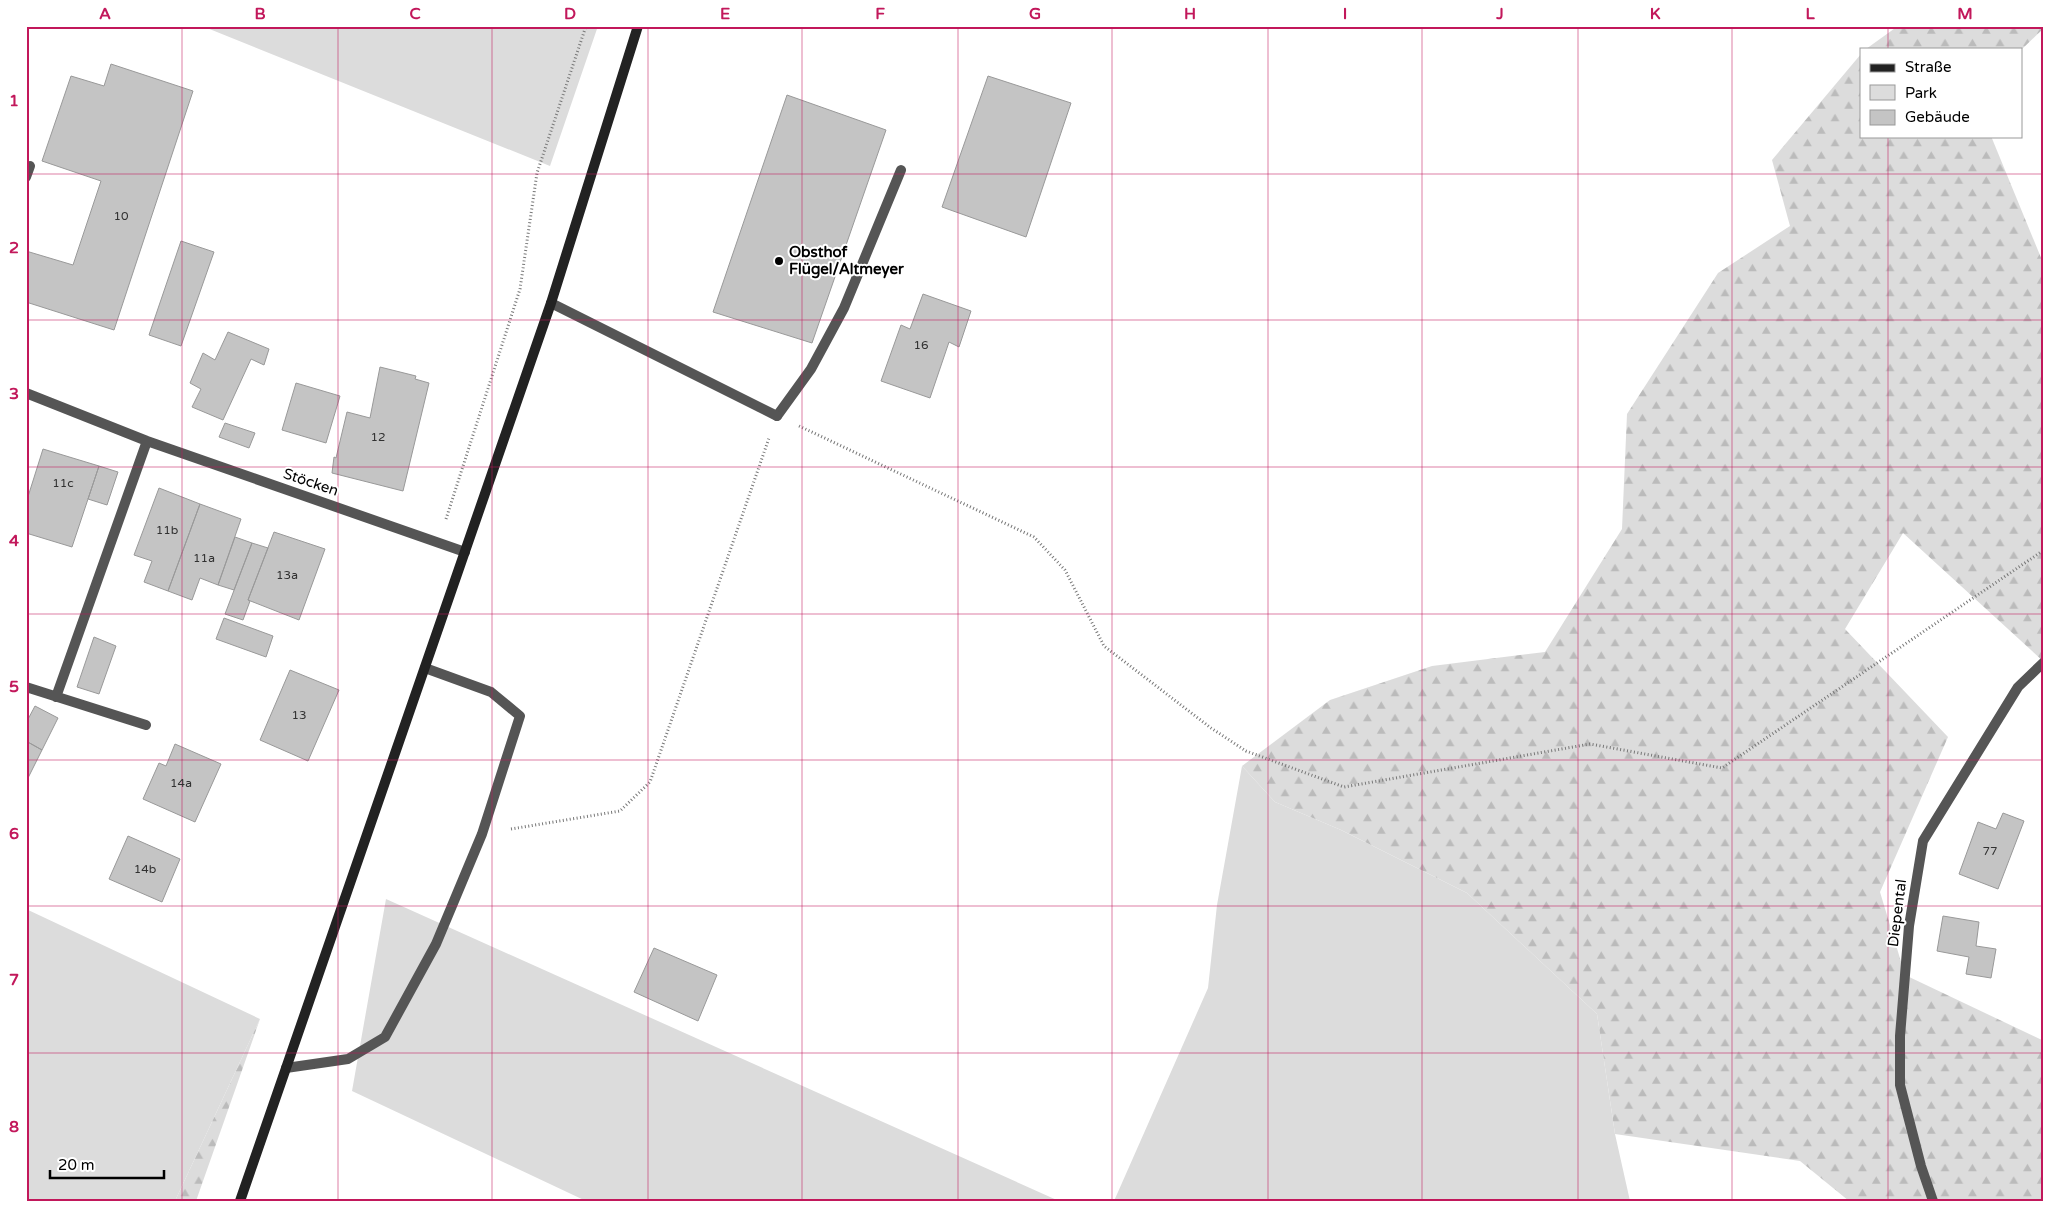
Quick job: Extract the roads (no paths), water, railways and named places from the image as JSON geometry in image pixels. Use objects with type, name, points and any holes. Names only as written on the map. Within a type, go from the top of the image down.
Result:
[{"type":"main road","points":[[240,1201],[551,303],[638,26]]},
{"type":"street","points":[[26,177],[30,166]]},
{"type":"street","points":[[551,303],[776,416],[812,368],[844,308],[901,170]]},
{"type":"street","name":"Stöcken","points":[[26,393],[148,441],[465,552]]},
{"type":"street","points":[[56,697],[148,441]]},
{"type":"street","name":"Diepental","points":[[1932,1201],[1900,1085],[1900,1036],[1909,926],[1923,841],[2018,687],[2044,662]]},
{"type":"street","points":[[286,1068],[348,1059],[385,1037],[436,944],[482,834],[520,716],[491,692],[425,668]]},
{"type":"street","points":[[26,687],[146,725]]},
{"type":"place","name":"Obsthof Flügel/Altmeyer","points":[[779,261]]}]
